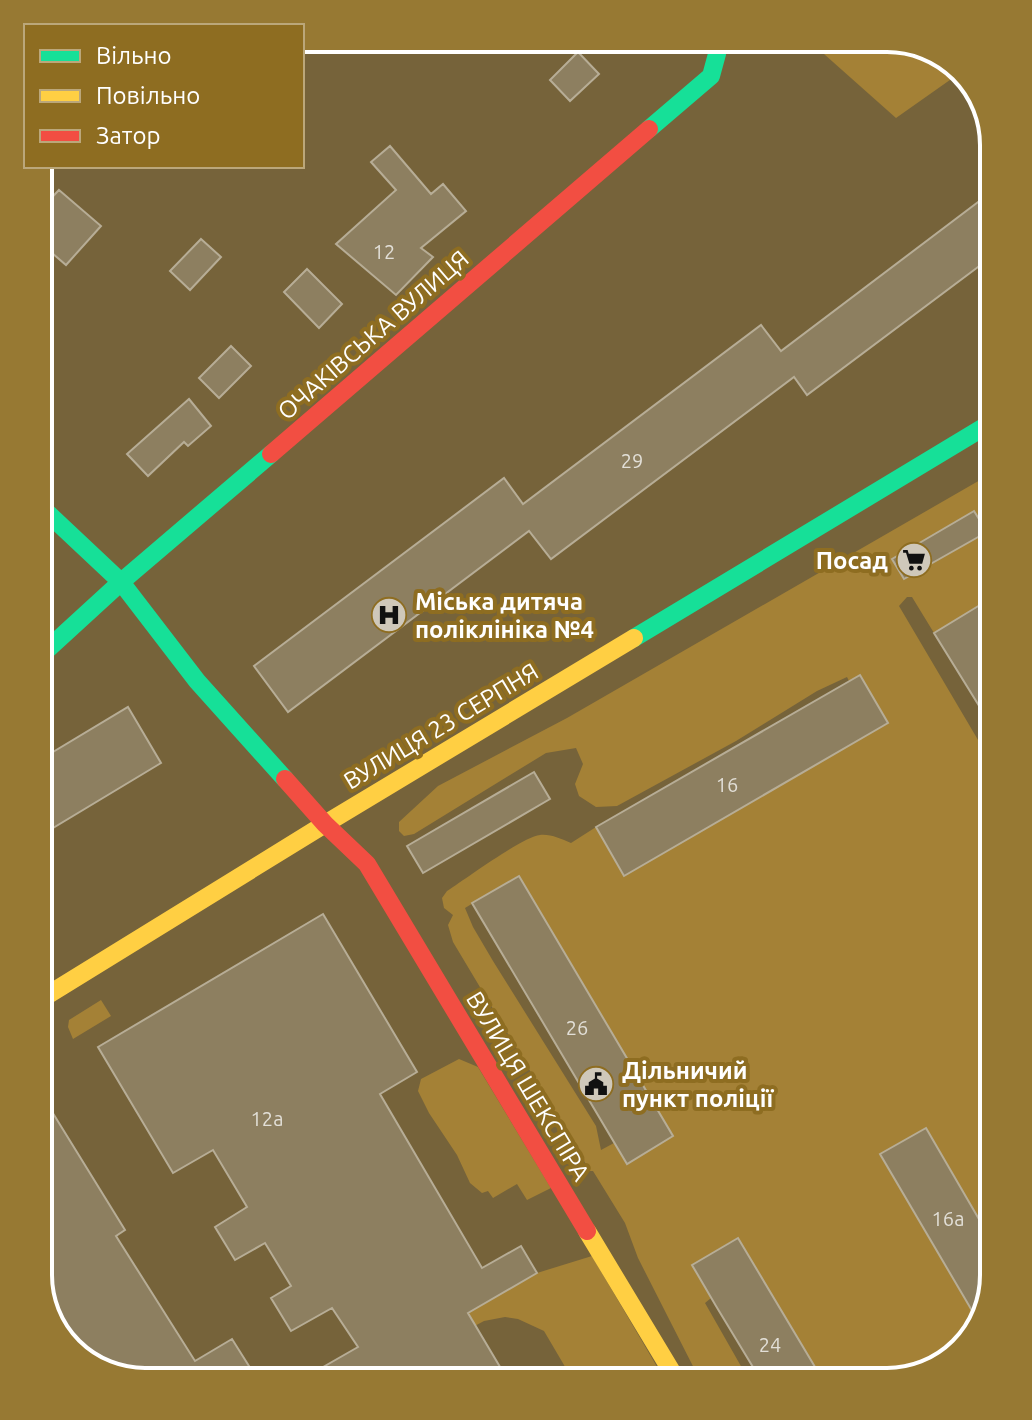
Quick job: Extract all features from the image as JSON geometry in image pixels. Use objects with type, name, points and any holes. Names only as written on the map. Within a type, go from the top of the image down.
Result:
[{"type":"street","name":"ОЧАКІВСЬКА ВУЛИЦЯ","points":[[52,645],[121,582],[711,76],[717,52]]},
{"type":"street","name":"ВУЛИЦЯ 23 СЕРПНЯ","points":[[52,992],[980,429]]},
{"type":"street","name":"ВУЛИЦЯ ШЕКСПІРА","points":[[52,517],[121,582],[197,681],[325,824],[367,864],[670,1368]]},
{"type":"shaded area","points":[[822,52],[905,54],[928,62],[952,79],[896,118]]},
{"type":"shaded area","points":[[980,480],[980,605],[934,633],[912,597],[907,597],[899,606],[980,743],[980,1275],[973,1311],[953,1341],[934,1356],[911,1365],[816,1368],[737,1238],[692,1265],[711,1298],[705,1303],[742,1368],[694,1368],[638,1258],[625,1223],[593,1171],[590,1171],[453,942],[448,925],[453,915],[444,908],[442,898],[447,891],[532,837],[548,835],[571,843],[596,827],[628,873],[887,723],[860,675],[849,681],[847,677],[817,691],[736,741],[617,806],[596,807],[579,796],[575,784],[583,764],[576,748],[546,753],[414,834],[404,836],[399,831],[399,822],[438,786],[567,718]],"holes":[[[518,876],[673,1136],[627,1164],[614,1143],[601,1150],[596,1126],[493,961],[465,908]]]},
{"type":"shaded area","points":[[101,1000],[111,1016],[73,1039],[68,1027],[69,1020]]},
{"type":"shaded area","points":[[459,1059],[478,1067],[551,1188],[527,1200],[517,1184],[493,1198],[488,1191],[482,1193],[470,1183],[457,1155],[418,1091],[421,1079]]},
{"type":"shaded area","points":[[592,1256],[658,1368],[566,1368],[544,1331],[518,1319],[505,1317],[484,1321],[396,1368],[372,1368],[537,1273]]},
{"type":"building","points":[[578,52],[599,74],[570,101],[550,80]]},
{"type":"building","points":[[390,146],[431,194],[443,184],[466,211],[421,248],[433,257],[396,295],[336,244],[396,190],[371,162]]},
{"type":"building","points":[[59,190],[101,226],[66,265],[52,253],[52,197]]},
{"type":"building","points":[[980,201],[980,265],[807,395],[794,377],[551,559],[529,531],[288,712],[254,666],[504,478],[523,504],[761,325],[781,351]]},
{"type":"building","points":[[201,239],[221,257],[190,290],[170,271]]},
{"type":"building","points":[[307,269],[342,304],[319,328],[284,292]]},
{"type":"building","points":[[231,346],[251,366],[219,398],[199,378]]},
{"type":"building","points":[[189,399],[211,426],[188,446],[184,442],[148,476],[127,454]]},
{"type":"building","points":[[974,511],[980,521],[980,536],[904,579],[892,559]]},
{"type":"building","points":[[980,605],[980,707],[934,633]]},
{"type":"building","points":[[860,675],[888,723],[624,876],[596,827]]},
{"type":"building","points":[[128,707],[161,763],[52,829],[52,753]]},
{"type":"building","points":[[534,772],[550,799],[423,873],[407,846]]},
{"type":"building","points":[[519,876],[673,1136],[627,1164],[472,903]]},
{"type":"building","points":[[323,914],[417,1072],[380,1094],[482,1268],[521,1246],[537,1273],[468,1313],[501,1368],[321,1368],[358,1347],[332,1308],[291,1331],[271,1298],[291,1286],[265,1243],[235,1260],[215,1227],[247,1207],[213,1150],[173,1173],[98,1047]]},
{"type":"building","points":[[52,1112],[125,1230],[116,1236],[195,1361],[232,1339],[250,1368],[127,1366],[93,1352],[75,1336],[59,1311],[53,1287]]},
{"type":"building","points":[[926,1128],[980,1221],[980,1275],[973,1312],[880,1154]]},
{"type":"building","points":[[738,1238],[816,1368],[754,1368],[692,1265]]},
{"type":"traffic: fast","points":[[649,129],[711,76],[717,52]]},
{"type":"traffic: fast","points":[[634,638],[980,429]]},
{"type":"traffic: fast","points":[[52,645],[271,454]]},
{"type":"traffic: fast","points":[[52,517],[121,582],[197,681],[285,779]]},
{"type":"traffic: slow","points":[[52,992],[634,638]]},
{"type":"traffic: slow","points":[[587,1231],[670,1368]]},
{"type":"traffic: jam","points":[[271,454],[649,129]]},
{"type":"traffic: jam","points":[[285,779],[325,824],[367,864],[587,1231]]},
{"type":"place","name":"Посад","points":[[914,560]]},
{"type":"place","name":"Міська дитяча поліклініка №4","points":[[389,615]]},
{"type":"place","name":"Дільничий пункт поліції","points":[[596,1084]]}]
